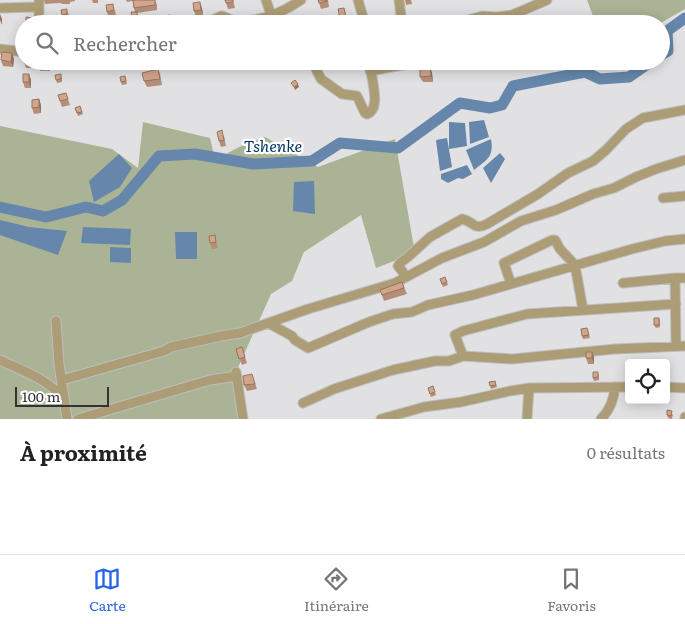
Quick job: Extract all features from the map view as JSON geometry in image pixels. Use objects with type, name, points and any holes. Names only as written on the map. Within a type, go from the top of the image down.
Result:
[{"type":"street","points":[[266,0],[270,12],[274,15],[301,0]]},
{"type":"street","points":[[358,0],[362,15]]},
{"type":"street","points":[[399,0],[401,15]]},
{"type":"street","points":[[512,15],[547,0]]},
{"type":"street","points":[[0,8],[39,4]]},
{"type":"street","points":[[0,49],[15,51]]},
{"type":"street","points":[[316,70],[321,79],[342,94],[357,96],[367,114],[374,109],[374,91],[370,71],[375,70]]},
{"type":"street","points":[[404,278],[403,272],[398,266],[400,263],[438,231],[465,218],[476,227],[482,227],[538,194],[568,173],[601,155],[617,137],[642,118],[685,110]]},
{"type":"street","points":[[62,380],[164,351],[171,347],[240,333],[308,309],[395,283],[442,258],[490,239],[520,221],[556,210],[586,197],[614,188],[656,169],[685,160]]},
{"type":"street","points":[[662,198],[685,196]]},
{"type":"street","points":[[270,324],[292,336],[308,348],[393,314],[412,312],[428,305],[665,241],[685,239]]},
{"type":"street","points":[[511,284],[504,262],[552,240],[557,241],[560,249],[575,265],[583,310]]},
{"type":"street","points":[[303,404],[334,390],[393,370],[435,361],[449,361],[463,356],[512,358],[615,349],[680,346],[681,320],[676,304],[680,278],[623,283]]},
{"type":"street","points":[[463,356],[455,335],[463,331],[527,314],[676,304]]},
{"type":"street","points":[[56,321],[59,364],[67,419]]},
{"type":"street","points":[[0,360],[34,376],[53,388],[65,401]]},
{"type":"street","points":[[78,419],[210,380],[237,374],[241,419]]},
{"type":"street","points":[[601,419],[613,402],[615,387]]},
{"type":"street","points":[[381,419],[424,407],[461,402],[529,388],[625,387]]},
{"type":"street","points":[[670,387],[685,388]]},
{"type":"street","points":[[527,419],[529,388]]},
{"type":"green space","points":[[587,0],[685,0],[685,9],[670,18],[670,15],[593,15]]},
{"type":"green space","points":[[143,122],[210,138],[215,160],[239,147],[265,137],[318,167],[395,139],[415,253],[376,268],[361,215],[304,252],[292,281],[271,294],[236,372],[243,419],[0,419],[0,126],[112,149],[138,168]]},
{"type":"water","points":[[484,120],[489,137],[470,144],[469,122]]},
{"type":"water","points":[[449,122],[465,123],[467,146],[449,149]]},
{"type":"water","points":[[447,138],[452,167],[440,171],[436,140]]},
{"type":"water","points":[[491,139],[491,154],[474,170],[466,150]]},
{"type":"water","points":[[500,153],[505,159],[491,183],[483,168]]},
{"type":"water","points":[[119,154],[132,168],[120,187],[94,202],[89,181]]},
{"type":"water","points":[[467,165],[472,174],[463,179],[458,178],[448,183],[441,179],[441,174]]},
{"type":"water","points":[[314,181],[315,214],[293,211],[294,182]]},
{"type":"water","points":[[0,220],[29,227],[67,231],[58,255],[0,235]]},
{"type":"water","points":[[83,227],[131,229],[130,245],[81,243]]},
{"type":"water","points":[[175,232],[197,232],[197,259],[176,259]]},
{"type":"water","points":[[110,247],[131,248],[131,263],[110,262]]},
{"type":"building","points":[[133,0],[155,0],[155,5],[134,8]]},
{"type":"building","points":[[225,0],[233,0],[233,2],[226,3]]},
{"type":"building","points":[[318,0],[327,0],[327,1],[319,3]]},
{"type":"building","points":[[200,2],[201,10],[194,11],[193,3]]},
{"type":"building","points":[[113,4],[114,10],[107,12],[106,5]]},
{"type":"building","points":[[344,8],[346,15],[339,15],[338,9]]},
{"type":"building","points":[[67,9],[67,14],[62,15],[61,10]]},
{"type":"building","points":[[131,12],[137,12],[137,15],[132,15]]},
{"type":"building","points":[[2,52],[12,53],[11,62],[1,60]]},
{"type":"building","points":[[158,70],[160,79],[144,81],[142,73]]},
{"type":"building","points":[[420,70],[430,70],[431,76],[420,77]]},
{"type":"building","points":[[23,74],[29,74],[29,82],[23,82]]},
{"type":"building","points":[[61,74],[61,79],[56,80],[55,75]]},
{"type":"building","points":[[125,76],[126,81],[121,82],[120,77]]},
{"type":"building","points":[[295,80],[298,84],[294,87],[291,83]]},
{"type":"building","points":[[66,93],[68,99],[60,101],[58,95]]},
{"type":"building","points":[[39,99],[39,107],[32,108],[32,100]]},
{"type":"building","points":[[80,106],[82,112],[77,113],[75,108]]},
{"type":"building","points":[[222,130],[224,140],[219,141],[217,132]]},
{"type":"building","points":[[215,235],[216,242],[210,243],[209,236]]},
{"type":"building","points":[[445,277],[447,282],[442,284],[440,279]]},
{"type":"building","points":[[402,282],[404,288],[382,295],[380,290]]},
{"type":"building","points":[[654,318],[659,318],[659,325],[654,325]]},
{"type":"building","points":[[587,328],[589,335],[582,336],[581,329]]},
{"type":"building","points":[[242,347],[245,357],[239,359],[236,349]]},
{"type":"building","points":[[586,352],[592,352],[592,358],[586,358]]},
{"type":"building","points":[[593,372],[598,372],[598,377],[593,378]]},
{"type":"building","points":[[252,374],[255,384],[244,385],[243,376]]},
{"type":"building","points":[[495,381],[496,385],[490,386],[489,382]]},
{"type":"building","points":[[433,386],[435,392],[430,394],[428,388]]},
{"type":"building","points":[[667,410],[672,411],[671,416],[667,415]]},
{"type":"waterway","name":"Tshenke","points":[[670,29],[685,18]]},
{"type":"waterway","name":"Tshenke","points":[[0,207],[46,217],[86,207],[103,211],[122,200],[159,156],[195,154],[253,164],[312,161],[340,143],[398,148],[460,103],[490,108],[502,105],[513,86],[585,72],[600,79],[629,77],[639,70]]}]
